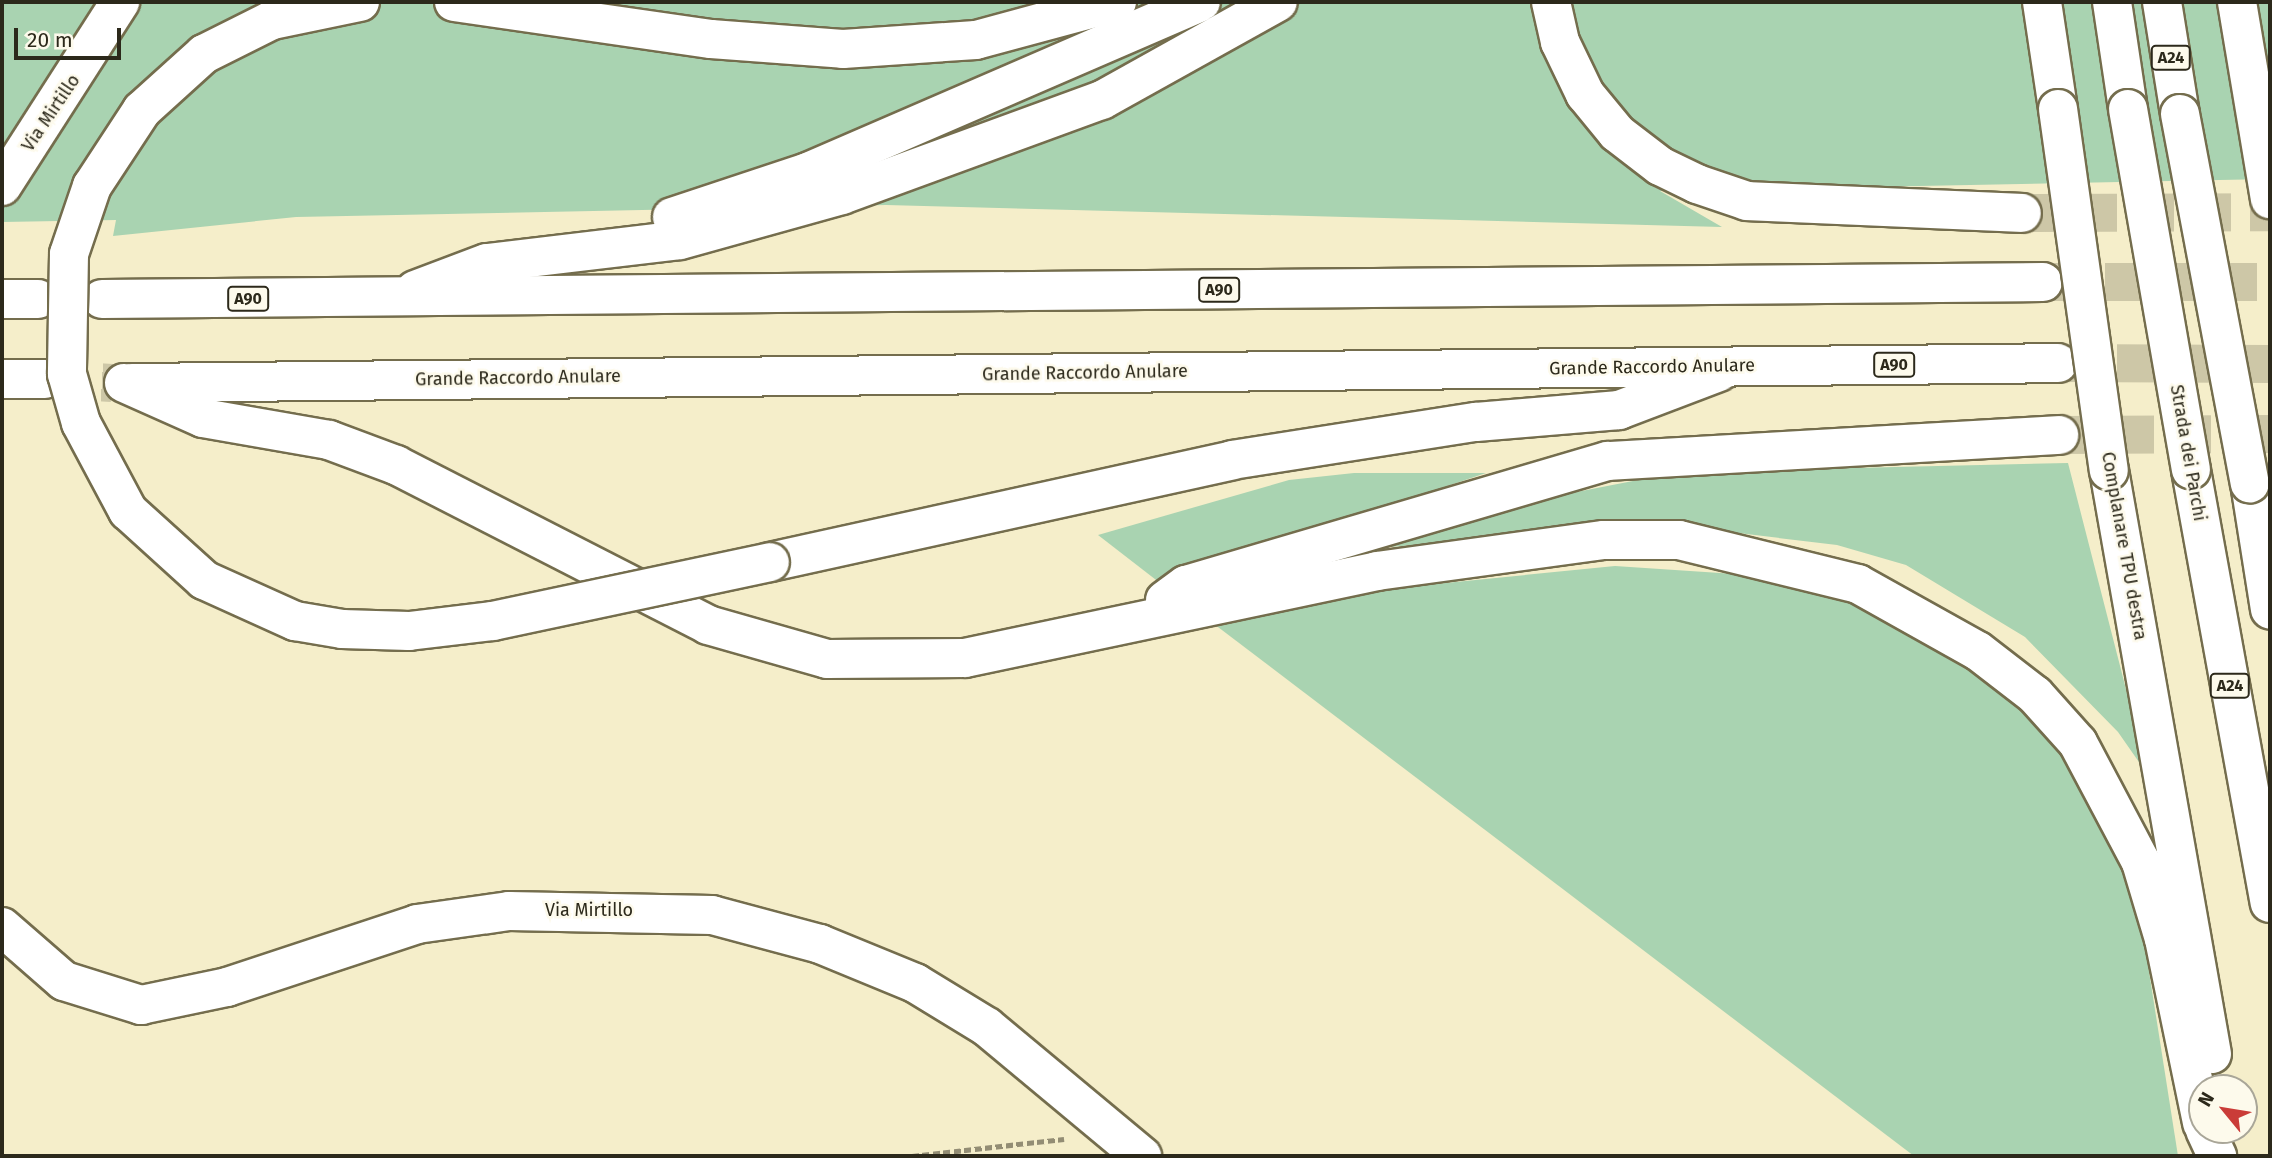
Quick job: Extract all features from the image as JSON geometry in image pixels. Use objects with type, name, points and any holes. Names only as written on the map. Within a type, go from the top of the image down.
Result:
[{"type":"main road","name":"Via Mirtillo","points":[[2,186],[120,2]]},
{"type":"main road","points":[[360,2],[272,20],[204,54],[142,110],[92,186],[69,254],[67,374],[81,423],[128,511],[204,580],[295,621],[342,629],[409,631],[493,621],[1232,460],[1476,422],[1619,410],[1730,366]]},
{"type":"main road","points":[[454,2],[711,39],[842,49],[976,40],[1116,2]]},
{"type":"main road","points":[[540,256],[808,172],[1201,2]]},
{"type":"main road","points":[[394,298],[487,263],[680,240],[903,174],[1126,89],[1278,2]]},
{"type":"main road","points":[[1551,2],[1560,42],[1593,104],[1617,133],[1660,166],[1697,184],[1747,201],[2022,213]]},
{"type":"main road","points":[[2016,2],[2052,62]]},
{"type":"main road","name":"Complanare TPU destra","points":[[2042,2],[2109,470],[2216,1074]]},
{"type":"main road","name":"Strada dei Parchi","points":[[2112,2],[2191,470],[2270,903]]},
{"type":"main road","name":"A24","points":[[2162,2],[2180,114],[2250,483],[2270,609]]},
{"type":"main road","points":[[2237,2],[2270,199]]},
{"type":"main road","name":"A90","points":[[102,299],[2043,282]]},
{"type":"main road","name":"Grande Raccordo Anulare","points":[[1143,615],[965,657],[877,662],[775,648],[708,625],[396,465],[329,440],[203,418],[118,383],[2058,363]]},
{"type":"main road","points":[[2,379],[45,379]]},
{"type":"main road","points":[[1143,615],[1186,585],[1608,460],[2059,435]]},
{"type":"main road","points":[[1143,615],[1377,571],[1604,540],[1679,540],[1858,584],[1978,651],[2035,695],[2078,743],[2141,862],[2164,939],[2192,1074]]},
{"type":"main road","name":"Via Mirtillo","points":[[2,928],[64,981],[141,1005],[228,987],[417,925],[509,911],[712,915],[820,944],[915,983],[987,1027],[1142,1156]]},
{"type":"path","points":[[912,1156],[1034,1147],[1107,1127]]},
{"type":"green space","points":[[2,2],[2270,2],[2270,179],[1660,191],[1722,227],[886,205],[296,217],[113,236],[116,220],[2,222]]},
{"type":"green space","points":[[2068,463],[2148,775],[2118,732],[2025,637],[1906,565],[1837,545],[1663,524],[1367,549],[1484,510],[1679,472]]},
{"type":"green space","points":[[1354,473],[1486,473],[1160,583],[1098,535],[1289,480]]},
{"type":"green space","points":[[1615,566],[1750,575],[1886,613],[1984,671],[2060,744],[2116,847],[2142,927],[2178,1156],[1914,1156],[1214,624],[1385,589]]},
{"type":"tunnel","points":[[2022,213],[2270,212]]},
{"type":"tunnel","points":[[2048,282],[2270,282]]},
{"type":"tunnel","points":[[2060,363],[2270,364]]},
{"type":"tunnel","points":[[45,379],[112,383]]},
{"type":"tunnel","points":[[2059,435],[2270,434]]}]
